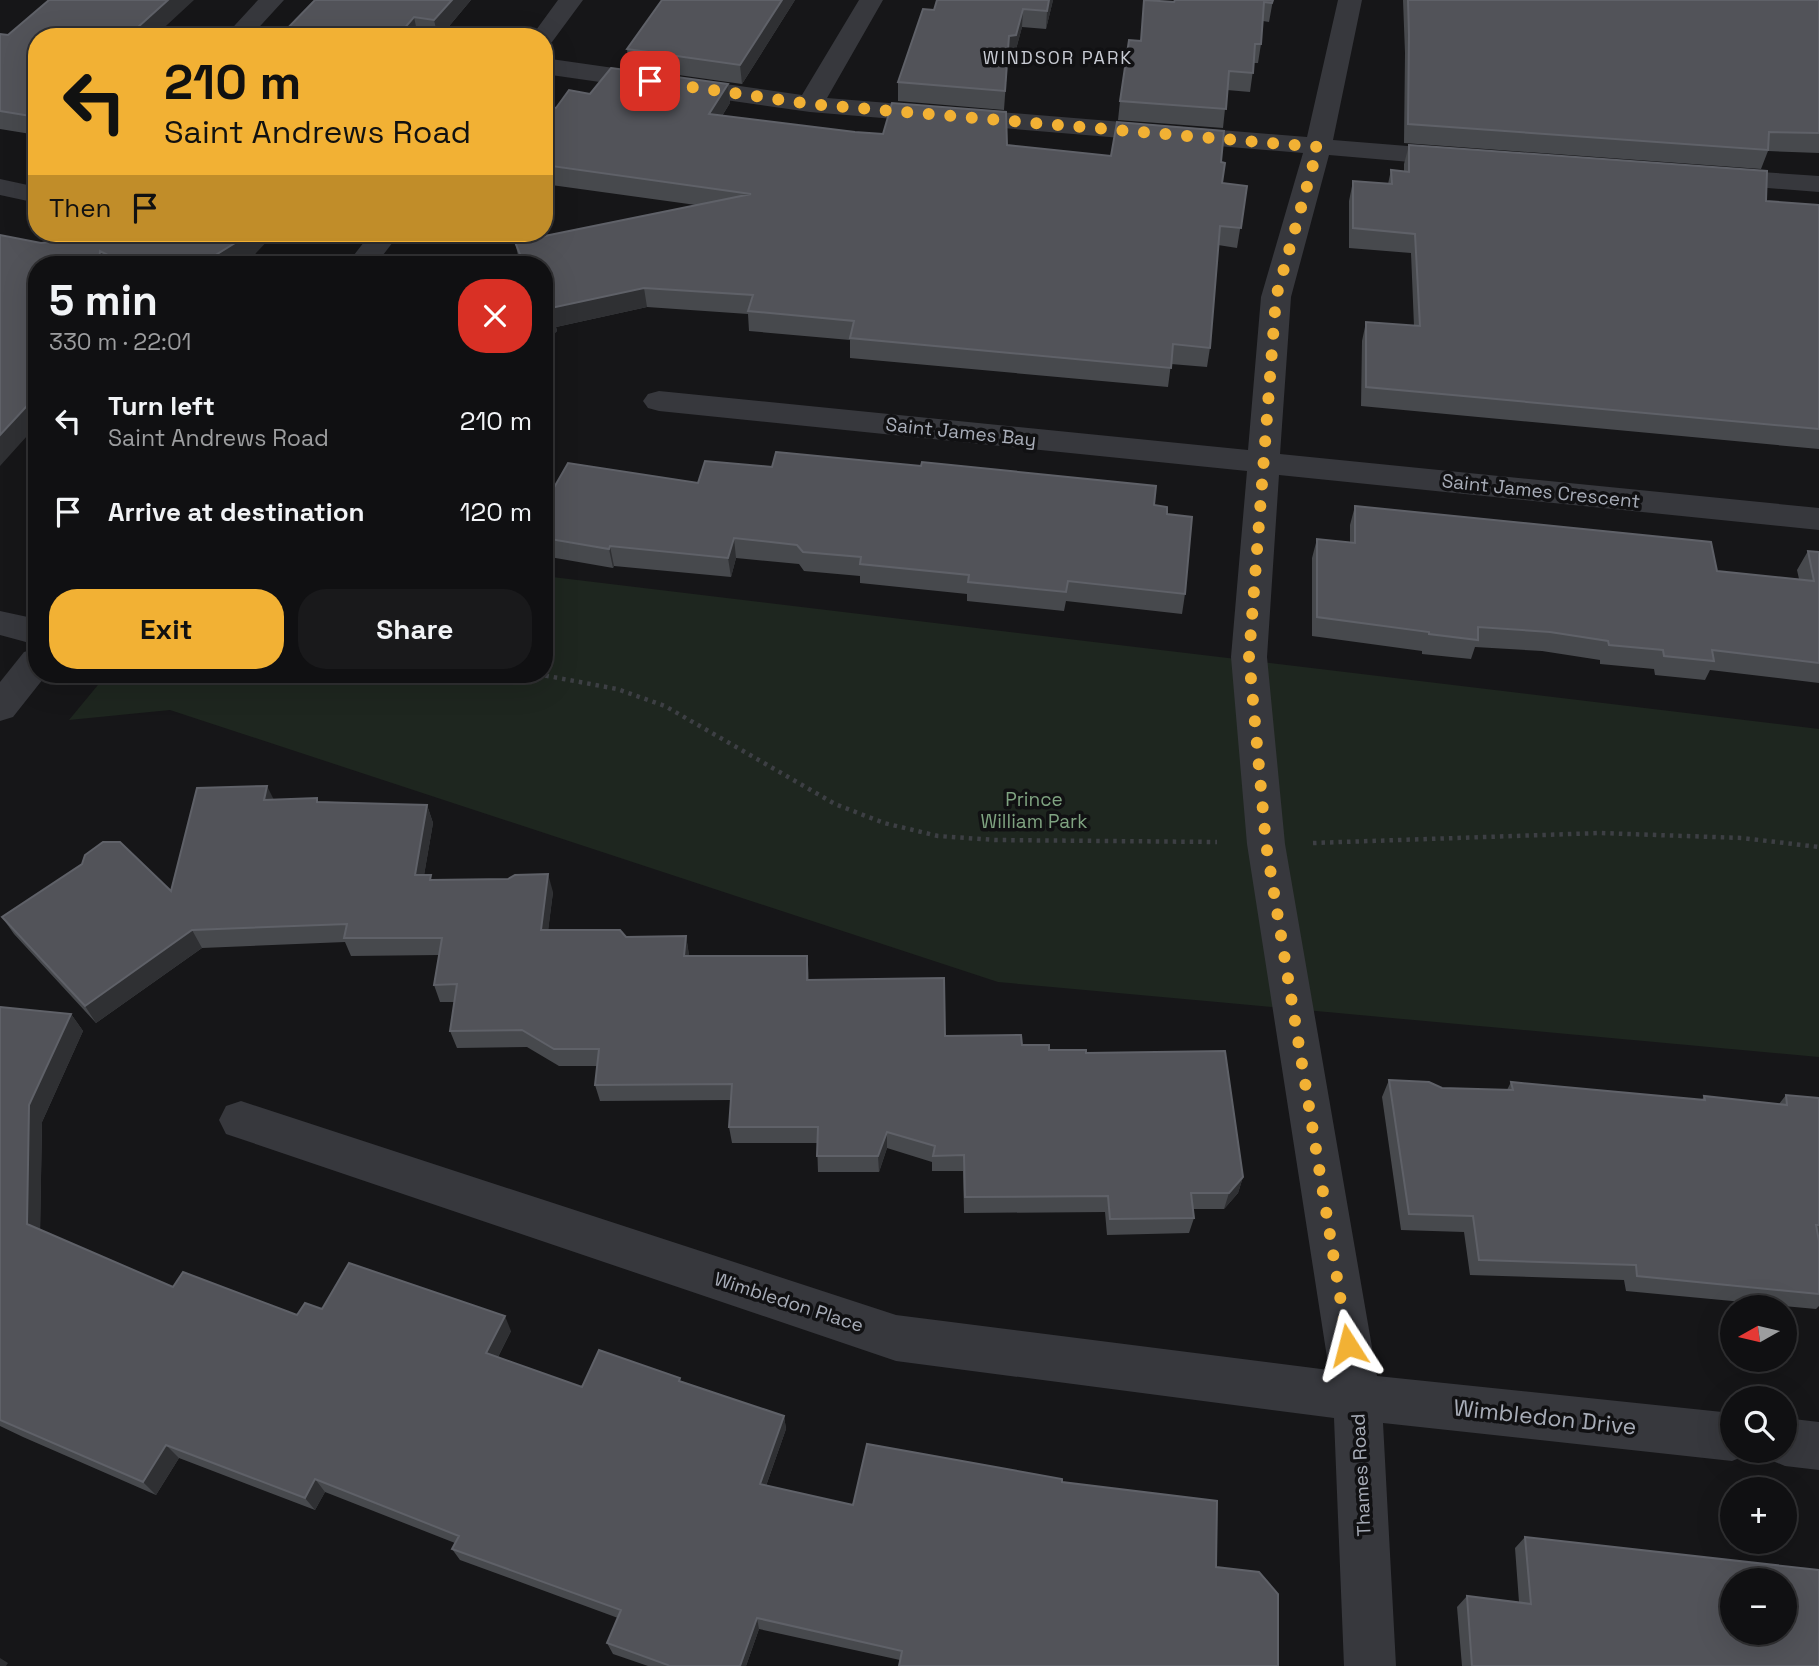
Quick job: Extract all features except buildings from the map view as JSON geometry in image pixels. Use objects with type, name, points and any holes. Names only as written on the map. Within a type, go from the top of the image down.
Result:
[{"type":"street","points":[[245,28],[272,0]]},
{"type":"street","points":[[550,28],[571,0]]},
{"type":"street","points":[[810,104],[871,0]]},
{"type":"street","name":"Thames Road","points":[[1350,0],[1318,147],[1276,297],[1249,657],[1266,844],[1357,1397],[1370,1666]]},
{"type":"street","points":[[553,67],[810,104],[1485,160]]},
{"type":"street","points":[[1694,175],[1819,184]]},
{"type":"street","points":[[0,187],[28,193]]},
{"type":"street","points":[[367,256],[379,242]]},
{"type":"street","name":"Saint James Bay","points":[[659,401],[1263,463]]},
{"type":"street","name":"Saint James Crescent","points":[[1263,463],[1819,519]]},
{"type":"street","points":[[0,623],[28,630]]},
{"type":"street","points":[[0,707],[28,672]]},
{"type":"street","name":"Wimbledon Place","points":[[242,1120],[896,1338],[1357,1397]]},
{"type":"street","name":"Wimbledon Drive","points":[[1357,1397],[1720,1436]]},
{"type":"street","points":[[1797,1443],[1819,1446]]},
{"type":"path","points":[[553,677],[617,690],[665,706],[835,804],[884,823],[937,836],[1266,844],[1600,834],[1742,838],[1819,847]]},
{"type":"green space","name":"Prince William Park","points":[[553,577],[1819,729],[1819,1057],[998,982],[170,710],[69,720],[100,683],[553,683]]},
{"type":"district","name":"WINDSOR PARK","points":[[1058,57]]},
{"type":"route","points":[[650,81],[810,104],[1318,147],[1276,297],[1249,657],[1266,844],[1348,1345]]}]
